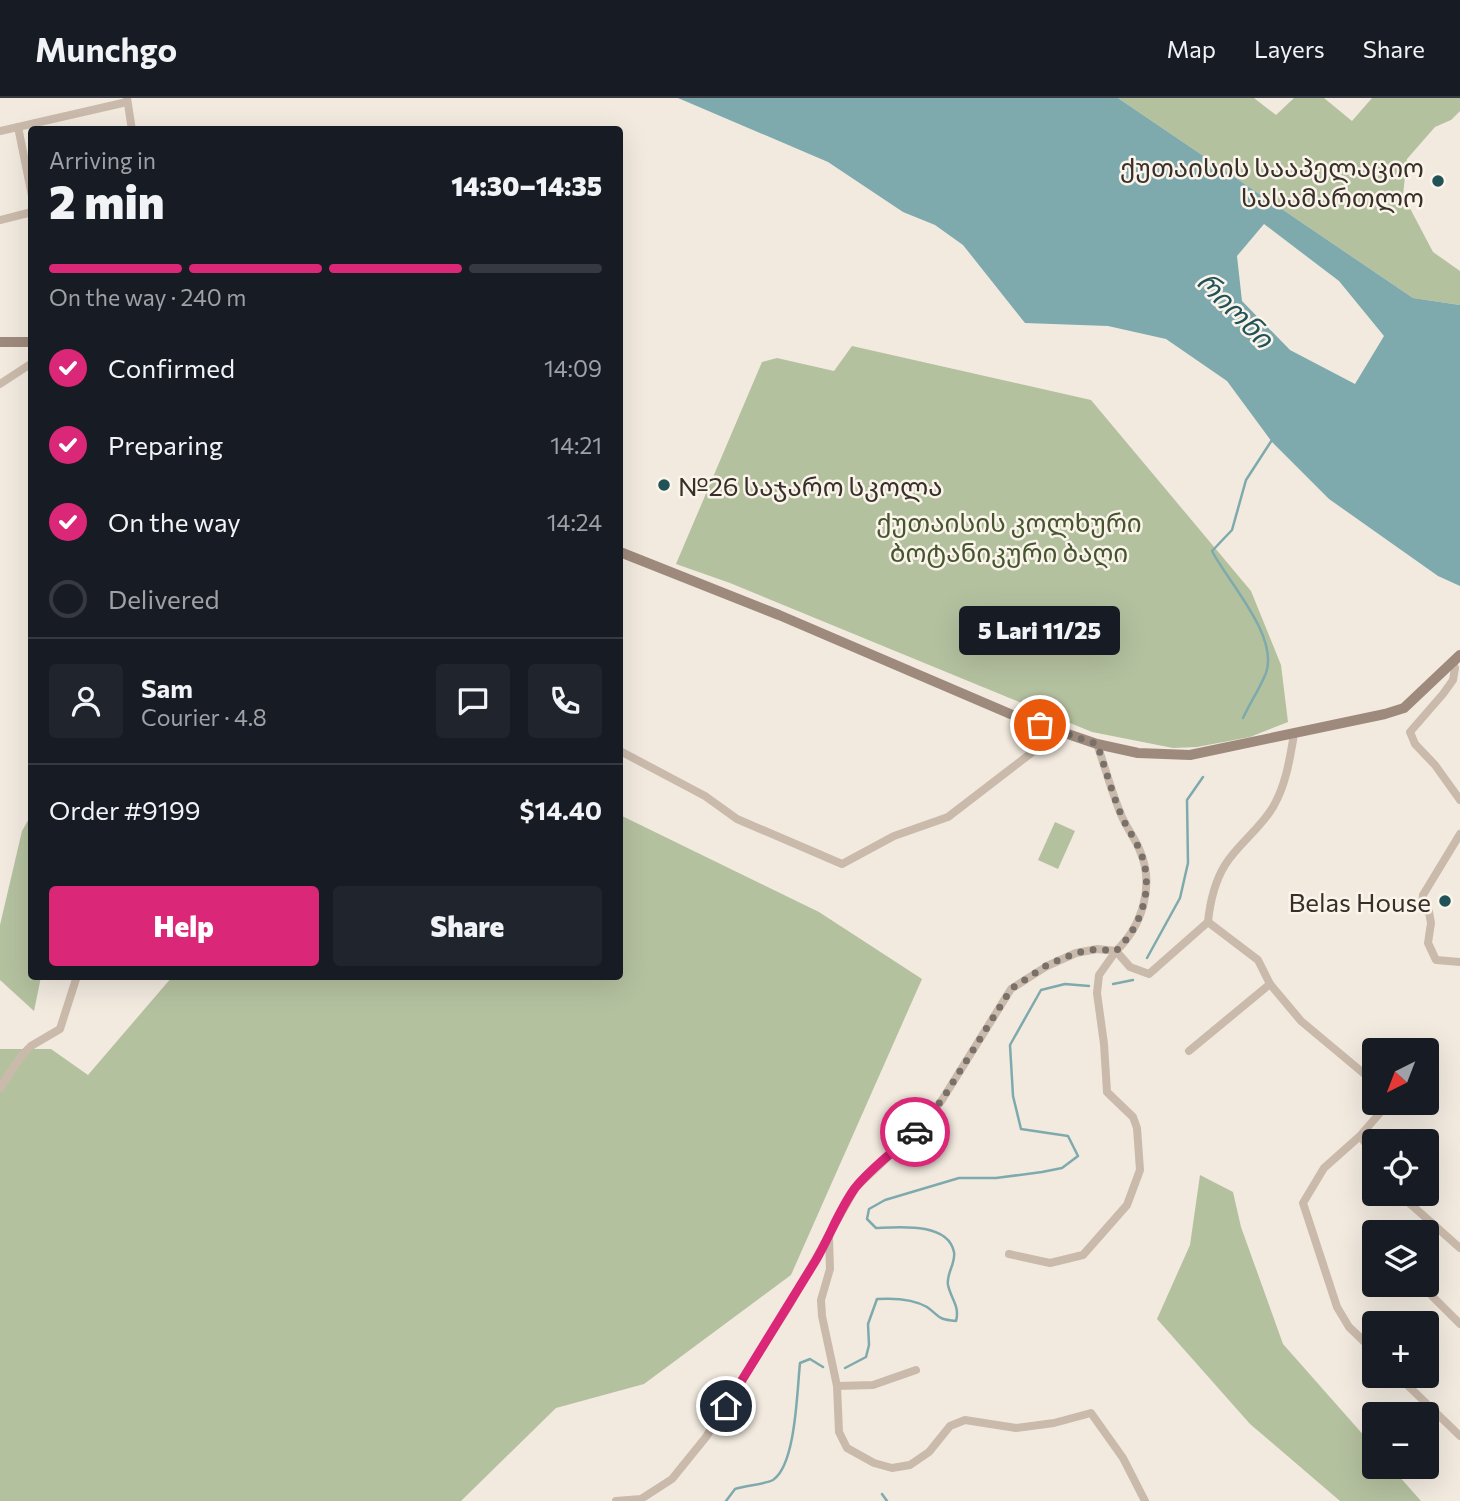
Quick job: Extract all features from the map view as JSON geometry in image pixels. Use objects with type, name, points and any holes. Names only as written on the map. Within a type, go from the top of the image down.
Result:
[{"type":"main road","points":[[0,342],[28,342]]},
{"type":"main road","points":[[623,553],[779,615],[1015,716],[1097,744],[1138,753],[1190,755],[1404,708],[1456,659]]},
{"type":"street","points":[[0,131],[127,100],[131,126]]},
{"type":"street","points":[[18,127],[28,176]]},
{"type":"street","points":[[0,220],[28,213]]},
{"type":"street","points":[[0,384],[28,366]]},
{"type":"street","points":[[1456,659],[1448,688],[1410,732],[1415,744],[1435,765],[1460,800]]},
{"type":"street","points":[[623,753],[705,796],[737,819],[842,864],[894,836],[948,817],[1043,744],[1066,734]]},
{"type":"street","points":[[616,1501],[641,1499],[672,1479],[706,1437],[829,1238],[839,1214],[856,1187],[923,1124],[942,1100],[1011,989],[1047,965],[1076,953],[1097,949],[1116,951],[1130,967],[1149,974],[1208,922],[1211,895],[1225,864],[1274,806],[1287,775],[1294,734]]},
{"type":"street","points":[[1009,1254],[1050,1263],[1083,1255],[1127,1205],[1140,1170],[1138,1128],[1133,1117],[1107,1091],[1097,993],[1099,975],[1116,951],[1128,940],[1147,892],[1141,853],[1121,815],[1097,744]]},
{"type":"street","points":[[1460,834],[1423,895],[1422,908],[1429,912],[1431,923],[1428,943],[1436,960],[1460,962]]},
{"type":"street","points":[[1208,922],[1258,960],[1270,984],[1301,1021],[1362,1072]]},
{"type":"street","points":[[0,1088],[31,1046],[61,1029],[76,980]]},
{"type":"street","points":[[1189,1051],[1270,984]]},
{"type":"street","points":[[1362,1340],[1349,1327],[1337,1307],[1303,1203],[1324,1168],[1360,1136],[1378,1115]]},
{"type":"street","points":[[1413,1206],[1460,1248]]},
{"type":"street","points":[[829,1238],[830,1269],[821,1300],[822,1316],[837,1386],[839,1432],[847,1448],[874,1463],[892,1468],[910,1465],[920,1459],[950,1426],[965,1420],[1016,1428],[1054,1423],[1091,1413],[1124,1458],[1145,1501]]},
{"type":"street","points":[[1433,1297],[1460,1324]]},
{"type":"street","points":[[837,1386],[873,1385],[916,1370]]},
{"type":"street","points":[[1410,1388],[1460,1436]]},
{"type":"green space","points":[[1118,98],[1254,98],[1276,115],[1294,98],[1324,98],[1352,121],[1372,98],[1460,98],[1460,111],[1451,120],[1435,127],[1407,159],[1403,195],[1433,252],[1460,271],[1460,305],[1413,298]]},
{"type":"green space","name":"ქუთაისის კოლხური ბოტანიკური ბაღი","points":[[852,346],[1091,400],[1251,591],[1281,665],[1288,722],[1250,737],[1197,747],[1173,748],[1092,732],[730,583],[676,564],[762,362],[777,358],[834,371]]},
{"type":"green space","points":[[623,816],[819,912],[922,979],[791,1275],[644,1384],[556,1408],[461,1501],[0,1501],[0,1049],[51,1049],[88,1075],[169,980],[623,980]]},
{"type":"green space","points":[[28,820],[28,980],[40,980],[34,1011],[0,980],[0,925],[22,831]]},
{"type":"green space","points":[[1055,822],[1075,831],[1058,869],[1038,860]]},
{"type":"green space","points":[[1200,1175],[1233,1192],[1241,1227],[1283,1344],[1362,1433],[1362,1479],[1402,1479],[1421,1501],[1340,1501],[1250,1424],[1157,1319],[1190,1245]]},
{"type":"water","name":"რიონი","points":[[678,98],[1118,98],[1413,298],[1460,305],[1460,586],[1438,576],[1329,499],[1272,442],[1227,381],[1166,339],[1108,326],[1025,323],[963,245],[935,225],[903,212],[828,162]],"holes":[[[1264,224],[1339,281],[1384,336],[1355,384],[1290,350],[1242,301],[1237,256]]]},
{"type":"waterway","points":[[1243,718],[1266,673],[1268,658],[1259,626],[1212,551],[1232,530],[1246,480],[1272,440]]},
{"type":"waterway","points":[[1147,958],[1180,898],[1188,863],[1187,800],[1203,777]]},
{"type":"waterway","points":[[1113,984],[1133,980]]},
{"type":"waterway","points":[[845,1368],[866,1357],[869,1345],[868,1324],[877,1299],[909,1300],[927,1307],[939,1317],[956,1321],[957,1316],[948,1285],[954,1256],[950,1242],[943,1235],[921,1228],[876,1228],[867,1219],[869,1209],[885,1200],[959,1178],[996,1178],[1042,1172],[1062,1168],[1078,1156],[1068,1136],[1021,1129],[1013,1096],[1010,1045],[1041,990],[1065,984],[1089,986]]},
{"type":"waterway","points":[[726,1501],[735,1489],[773,1480],[781,1472],[791,1444],[800,1363],[810,1359],[823,1367]]},
{"type":"waterway","points":[[882,1494],[887,1501]]},
{"type":"way so far","points":[[915,1132],[942,1100],[1011,989],[1047,965],[1076,953],[1097,949],[1116,951],[1128,940],[1136,925],[1147,892],[1141,853],[1121,815],[1097,744],[1040,725]]},
{"type":"place","name":"ქუთაისის სააპელაციო სასამართლო","points":[[1438,181]]},
{"type":"place","name":"№26 საჯარო სკოლა","points":[[664,485]]},
{"type":"place","name":"5 Lari 11/25","points":[[1040,725]]},
{"type":"place","name":"Belas House","points":[[1445,901]]},
{"type":"route","points":[[726,1406],[790,1304],[856,1187],[915,1132]]}]
